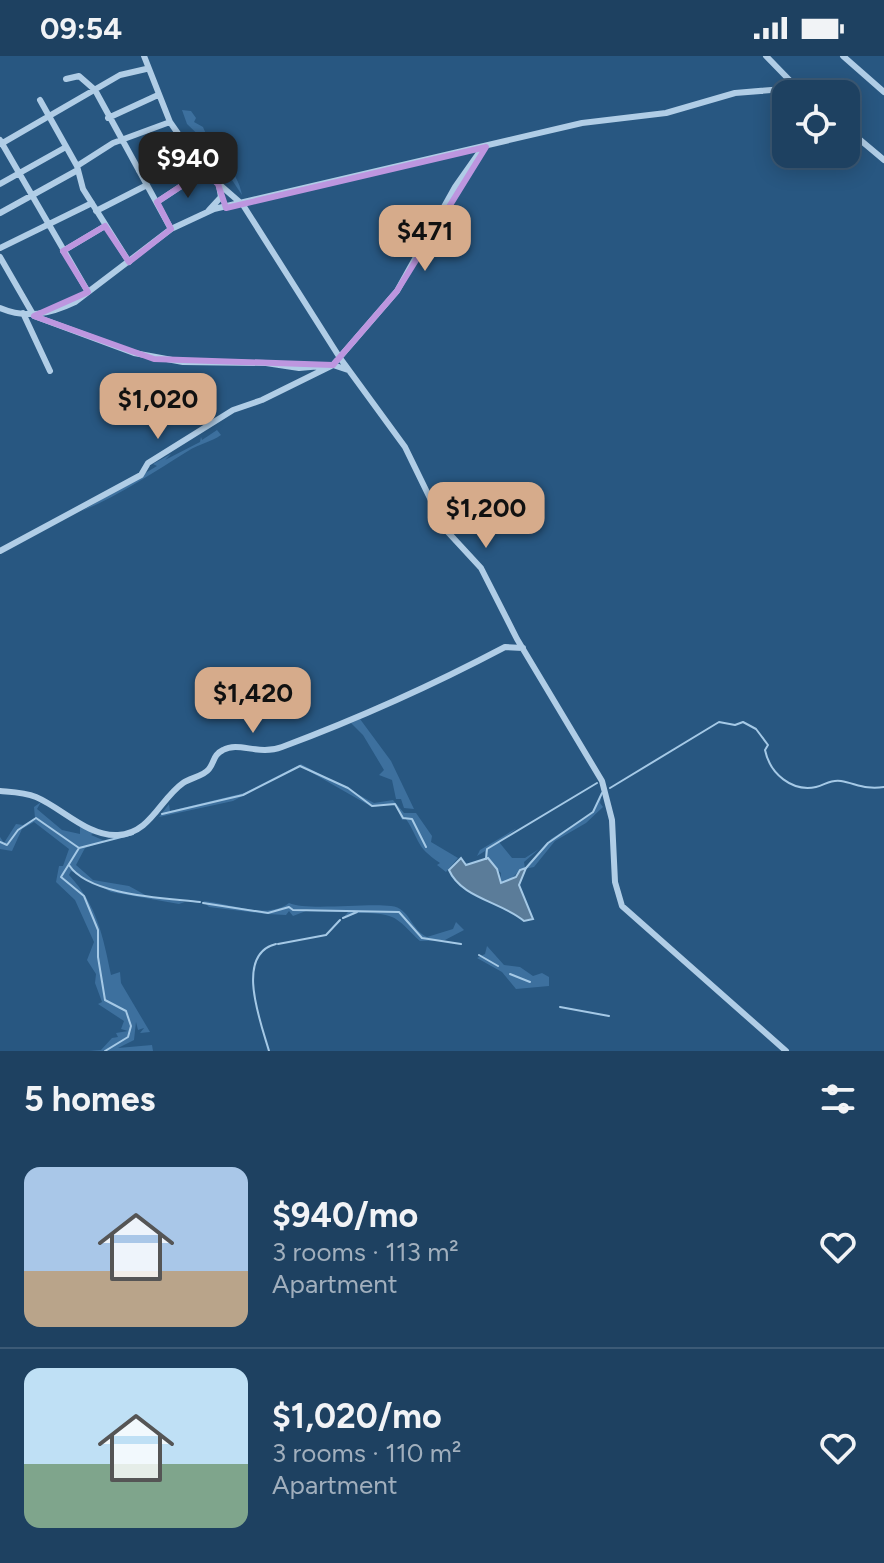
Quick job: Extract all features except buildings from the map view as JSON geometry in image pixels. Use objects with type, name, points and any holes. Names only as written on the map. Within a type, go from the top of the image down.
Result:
[{"type":"street","points":[[144,56],[146,69],[170,122],[204,171],[243,205],[340,358],[405,447],[445,529],[481,568],[512,631],[605,787],[612,820],[615,882],[622,906],[786,1051]]},
{"type":"street","points":[[766,56],[788,80]]},
{"type":"street","points":[[843,56],[884,92]]},
{"type":"street","points":[[88,292],[1,142],[120,75],[146,69]]},
{"type":"street","points":[[66,79],[79,76],[95,90],[171,229]]},
{"type":"street","points":[[34,316],[61,309],[171,229],[207,212],[432,156],[486,147],[609,118],[666,113],[735,93],[772,90]]},
{"type":"street","points":[[108,118],[158,95]]},
{"type":"street","points":[[40,100],[96,211],[129,262]]},
{"type":"street","points":[[0,213],[76,168],[96,151],[170,122]]},
{"type":"street","points":[[860,140],[884,160]]},
{"type":"street","points":[[0,184],[66,147]]},
{"type":"street","points":[[139,171],[186,147]]},
{"type":"street","points":[[0,551],[141,475],[148,463],[233,410],[262,400],[333,365],[397,291],[470,163],[486,147]]},
{"type":"street","points":[[157,202],[204,171]]},
{"type":"street","points":[[207,212],[221,197],[218,184]]},
{"type":"street","points":[[96,211],[147,185]]},
{"type":"street","points":[[0,248],[92,203]]},
{"type":"street","points":[[63,251],[105,226]]},
{"type":"street","points":[[0,257],[34,316]]},
{"type":"street","points":[[0,308],[34,316],[154,359],[266,363],[299,368],[333,365],[349,371]]},
{"type":"street","points":[[0,315],[8,311]]},
{"type":"street","points":[[23,313],[50,371]]},
{"type":"street","points":[[505,647],[512,631]]},
{"type":"street","points":[[0,791],[33,796],[69,817],[111,835],[130,833],[155,816],[182,784],[207,771],[215,756],[227,747],[259,752],[279,748],[350,721],[505,647],[523,648]]},
{"type":"highlighted area","points":[[486,147],[397,291],[333,365],[154,359],[34,316],[88,292],[63,251],[105,226],[129,262],[171,229],[157,202],[192,177],[204,171],[218,184],[226,208]]},
{"type":"shaded area","points":[[182,110],[191,111],[196,118],[194,122],[203,127],[235,176],[242,195],[226,171],[221,176],[208,158],[211,147],[187,124]]},
{"type":"shaded area","points":[[135,386],[146,389],[145,406],[154,411],[170,409],[168,400],[172,397],[177,399],[177,415],[163,420],[133,402],[130,394],[139,398],[144,393],[140,388],[129,392]]},
{"type":"shaded area","points":[[217,430],[221,435],[82,511],[157,466],[153,464],[200,442],[201,437],[202,440]]},
{"type":"shaded area","points":[[360,719],[391,761],[414,809],[404,808],[401,799],[396,799],[392,780],[379,775],[384,770],[363,735],[351,723]]},
{"type":"shaded area","points":[[301,764],[374,803],[393,800],[404,813],[416,813],[432,836],[431,842],[458,858],[446,872],[422,848],[406,819],[402,820],[395,804],[372,807],[300,766],[233,801],[159,817],[169,804],[170,811],[244,793]]},
{"type":"shaded area","points":[[602,793],[600,803],[603,807],[586,823],[555,841],[534,867],[520,870],[508,882],[500,882],[501,873],[485,858],[485,851],[477,856],[480,850],[517,828],[499,842],[512,858],[525,858],[539,849],[524,862],[525,868],[551,839],[593,812]]},
{"type":"shaded area","points":[[41,802],[37,809],[62,830],[80,834],[80,825],[94,833],[91,835],[105,841],[85,848],[76,865],[93,880],[129,886],[147,896],[185,902],[179,904],[111,892],[71,871],[69,875],[92,910],[102,934],[111,975],[120,972],[121,983],[150,1032],[140,1033],[144,1028],[138,1030],[136,1022],[134,1040],[118,1048],[152,1045],[153,1051],[89,1051],[101,1050],[112,1038],[118,1037],[116,1033],[128,1031],[121,1029],[124,1021],[98,1004],[102,1002],[95,983],[96,974],[87,960],[94,942],[75,900],[56,882],[59,866],[63,866],[69,849],[34,822],[22,829],[12,851],[0,849],[0,837],[4,843],[16,824],[23,825],[35,818],[34,807]]},
{"type":"shaded area","points":[[461,858],[466,865],[488,858],[497,869],[501,883],[516,877],[520,870],[526,868],[519,885],[533,919],[524,921],[463,887],[449,870]]},
{"type":"shaded area","points":[[203,901],[259,910],[280,908],[289,903],[309,906],[391,906],[407,915],[427,937],[453,929],[456,922],[464,930],[445,940],[420,941],[397,920],[386,915],[357,913],[343,918],[348,912],[306,911],[293,916],[289,911],[286,915],[209,907]]},
{"type":"shaded area","points":[[487,946],[504,965],[520,967],[533,976],[542,973],[549,977],[549,986],[516,989],[502,972],[477,958],[485,954]]},
{"type":"waterway","points":[[610,788],[719,722],[735,725],[743,722],[756,729],[768,745],[765,750],[772,767],[791,784],[807,788],[837,781],[884,787]]},
{"type":"waterway","points":[[162,814],[243,795],[300,766],[348,788],[372,806],[395,804],[403,818],[412,819],[426,847]]},
{"type":"waterway","points":[[486,859],[487,849],[597,783]]},
{"type":"waterway","points":[[526,868],[548,843],[593,812],[602,793]]},
{"type":"waterway","points":[[0,842],[7,845],[18,830],[36,818],[79,848],[61,877],[84,896],[98,930],[98,957],[105,1000],[126,1011],[131,1026],[128,1037],[105,1051]]},
{"type":"waterway","points":[[79,848],[133,834]]},
{"type":"waterway","points":[[69,865],[79,875],[110,889],[200,902]]},
{"type":"waterway","points":[[203,903],[268,913],[289,907],[293,910],[399,912],[422,938],[461,944]]},
{"type":"waterway","points":[[343,918],[357,912]]},
{"type":"waterway","points":[[278,944],[326,935],[340,920]]},
{"type":"waterway","points":[[269,1051],[257,1007],[253,975],[256,961],[263,950],[276,944]]},
{"type":"waterway","points":[[479,955],[498,966]]},
{"type":"waterway","points":[[510,974],[530,982]]},
{"type":"waterway","points":[[560,1007],[609,1016]]}]
